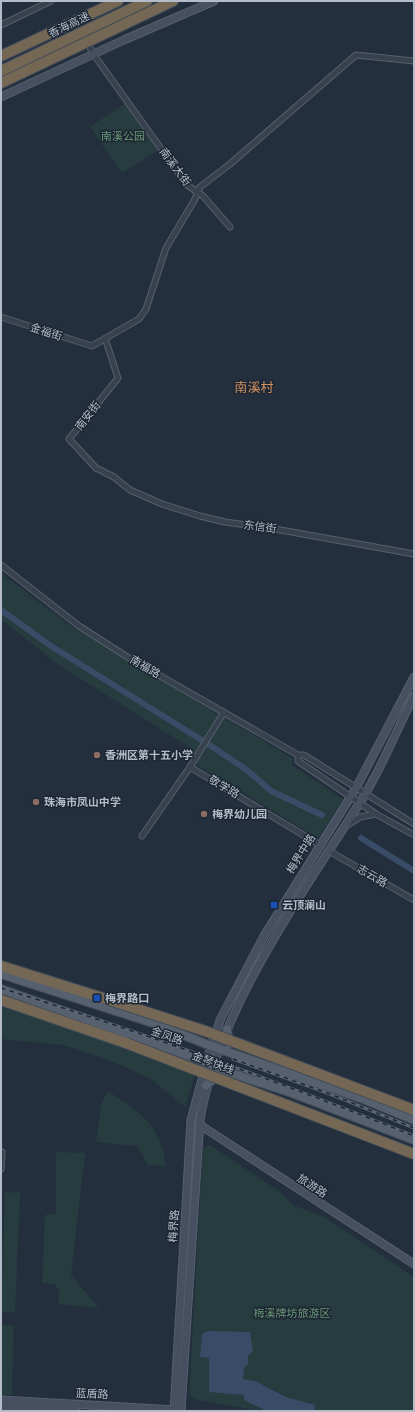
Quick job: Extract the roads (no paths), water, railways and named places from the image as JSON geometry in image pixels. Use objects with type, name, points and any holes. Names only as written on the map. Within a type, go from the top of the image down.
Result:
[{"type":"highway","name":"香海高速","points":[[1,56],[118,1]]},
{"type":"highway","points":[[1,68],[141,1]]},
{"type":"highway","name":"香海高速","points":[[1,71],[147,1]]},
{"type":"highway","points":[[1,83],[172,1]]},
{"type":"highway","points":[[1,88],[22,73]]},
{"type":"highway","points":[[1,966],[205,1031],[414,1110]]},
{"type":"highway","name":"金琴快线","points":[[1,1000],[126,1043],[414,1154]]},
{"type":"main road","points":[[1,97],[126,39],[214,1]]},
{"type":"main road","name":"梅界中路","points":[[210,1046],[221,1018],[264,936],[356,788],[414,677]]},
{"type":"main road","name":"梅界中路","points":[[177,1410],[200,1125],[206,1085],[215,1066],[227,1029],[277,932],[365,794],[414,696]]},
{"type":"main road","points":[[1,970],[5,976]]},
{"type":"main road","name":"金凤路","points":[[5,976],[153,1023],[210,1046],[349,1094],[414,1120]]},
{"type":"main road","name":"金凤路","points":[[1,989],[206,1062],[231,1073],[292,1093],[414,1140]]},
{"type":"main road","points":[[1,995],[22,996]]},
{"type":"main road","points":[[227,1029],[229,1045],[236,1054]]},
{"type":"main road","name":"梅界路","points":[[177,1410],[191,1120],[210,1046]]},
{"type":"main road","points":[[206,1085],[221,1073],[231,1073]]},
{"type":"main road","name":"旅游路","points":[[200,1125],[414,1264]]},
{"type":"main road","name":"蓝盾路","points":[[1,1400],[177,1410]]},
{"type":"main road","name":"蓝盾路","points":[[1,1407],[76,1411]]},
{"type":"street","points":[[1,25],[51,1]]},
{"type":"street","name":"南溪大街","points":[[87,42],[94,55],[186,185],[203,196],[230,227]]},
{"type":"street","points":[[105,338],[139,319],[146,309],[166,248],[200,187],[230,164],[356,55],[414,61]]},
{"type":"street","name":"金福街","points":[[1,317],[92,346],[105,338]]},
{"type":"street","name":"南安街","points":[[105,338],[118,378],[69,439],[96,468],[114,478]]},
{"type":"street","name":"东信街","points":[[114,478],[130,490],[162,504],[200,516],[414,554]]},
{"type":"street","name":"南福路","points":[[1,565],[79,626],[129,658],[298,755]]},
{"type":"street","points":[[142,836],[190,767],[224,712]]},
{"type":"street","points":[[414,824],[304,754],[298,755],[298,761],[359,804],[414,836]]},
{"type":"street","name":"敬学路","points":[[190,767],[320,845]]},
{"type":"street","points":[[345,826],[360,817],[376,814]]},
{"type":"street","name":"志云路","points":[[330,851],[414,900]]},
{"type":"street","points":[[309,862],[319,867]]},
{"type":"street","points":[[1,1169],[2,1152]]},
{"type":"water","points":[[208,1331],[250,1332],[253,1351],[248,1356],[248,1365],[244,1368],[243,1379],[255,1381],[286,1397],[315,1405],[314,1411],[267,1411],[244,1400],[244,1395],[209,1392],[209,1358],[200,1357],[202,1334]]},
{"type":"waterway","points":[[1,610],[51,646],[247,770],[271,791],[322,815]]},
{"type":"waterway","points":[[361,838],[414,871]]},
{"type":"railway","points":[[1,988],[209,1058],[414,1136]]},
{"type":"railway","points":[[233,1059],[330,1094],[414,1128]]},
{"type":"place","name":"香洲区第十五小学","points":[[97,755]]},
{"type":"place","name":"珠海市凤山中学","points":[[36,802]]},
{"type":"place","name":"梅界幼儿园","points":[[204,814]]},
{"type":"place","name":"云顶澜山","points":[[274,905]]},
{"type":"place","name":"梅界路口","points":[[97,998]]},
{"type":"district","name":"南溪村","points":[[254,387]]},
{"type":"park label","name":"南溪公园","points":[[123,136]]},
{"type":"park label","name":"梅溪牌坊旅游区","points":[[292,1313]]}]
